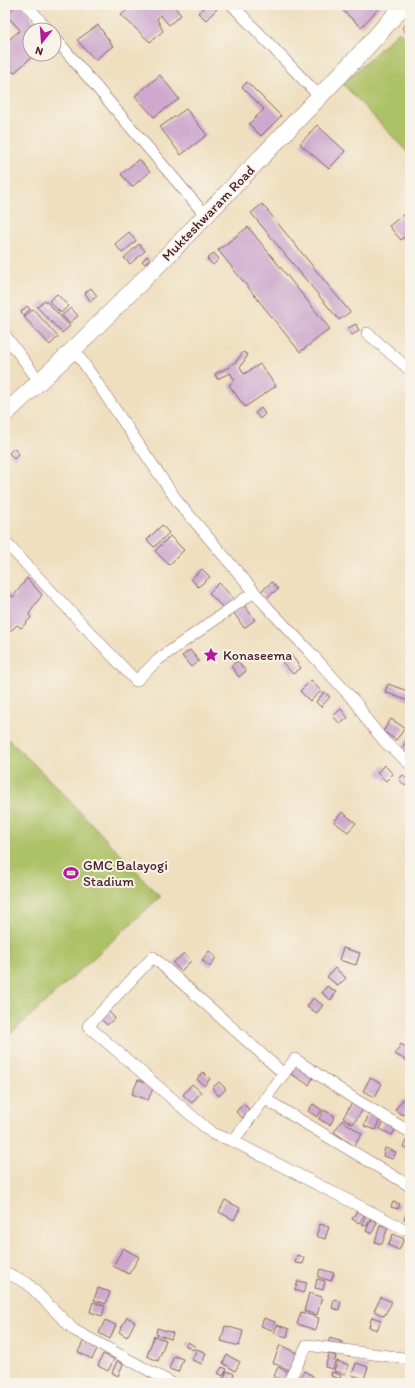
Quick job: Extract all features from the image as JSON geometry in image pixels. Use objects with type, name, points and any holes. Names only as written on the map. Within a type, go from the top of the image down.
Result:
[{"type":"main road","name":"Mukteshwaram Road","points":[[5,414],[74,349],[206,216],[320,97],[404,5]]},
{"type":"street","points":[[27,5],[41,22]]},
{"type":"street","points":[[232,5],[320,97]]},
{"type":"street","points":[[62,46],[206,216]]},
{"type":"street","points":[[366,333],[410,370]]},
{"type":"street","points":[[5,335],[40,381]]},
{"type":"street","points":[[74,349],[178,502],[254,592],[358,705],[366,719],[385,742],[410,764]]},
{"type":"street","points":[[5,542],[136,681],[159,659],[254,592]]},
{"type":"street","points":[[284,1074],[153,957],[88,1026],[213,1134],[233,1141],[410,1230]]},
{"type":"street","points":[[233,1141],[295,1059],[356,1100],[410,1132]]},
{"type":"street","points":[[265,1099],[410,1186]]},
{"type":"street","points":[[5,1272],[27,1283],[74,1330],[172,1383]]},
{"type":"street","points":[[288,1383],[307,1346],[410,1359]]},
{"type":"green space","points":[[399,31],[410,42],[410,155],[343,84]]},
{"type":"green space","name":"GMC Balayogi Stadium","points":[[5,736],[58,788],[160,897],[5,1039]]},
{"type":"building","points":[[17,5],[22,5],[34,22],[22,22],[22,62],[26,62],[14,73],[5,64],[5,43],[20,30],[6,15]]},
{"type":"building","points":[[133,5],[173,5],[181,15],[169,25],[160,15],[157,19],[163,31],[150,42],[121,15]]},
{"type":"building","points":[[206,5],[213,5],[217,9],[206,20],[198,13]]},
{"type":"building","points":[[347,5],[382,5],[361,27],[342,10]]},
{"type":"building","points":[[410,21],[410,37],[402,28]]},
{"type":"building","points":[[98,25],[113,46],[95,60],[77,40]]},
{"type":"building","points":[[160,75],[179,99],[154,117],[135,96]]},
{"type":"building","points":[[247,82],[281,116],[261,136],[249,124],[264,109],[242,87]]},
{"type":"building","points":[[186,109],[207,135],[181,155],[160,127]]},
{"type":"building","points":[[317,125],[345,151],[329,169],[300,144]]},
{"type":"building","points":[[139,159],[150,172],[132,187],[121,174]]},
{"type":"building","points":[[262,204],[350,312],[339,320],[251,213]]},
{"type":"building","points":[[404,214],[410,222],[410,232],[401,240],[389,226]]},
{"type":"building","points":[[248,227],[330,329],[300,352],[218,250]]},
{"type":"building","points":[[129,232],[136,241],[122,253],[115,244]]},
{"type":"building","points":[[139,244],[145,251],[130,264],[124,258]]},
{"type":"building","points":[[214,253],[219,259],[213,265],[207,259]]},
{"type":"building","points":[[147,256],[150,259],[145,264],[142,261]]},
{"type":"building","points":[[91,288],[97,296],[90,301],[85,293]]},
{"type":"building","points":[[57,294],[68,306],[61,313],[49,301]]},
{"type":"building","points":[[45,300],[70,326],[62,333],[37,307]]},
{"type":"building","points":[[27,306],[30,309],[24,315],[21,312]]},
{"type":"building","points":[[71,308],[78,316],[69,323],[62,315]]},
{"type":"building","points":[[33,309],[58,337],[50,345],[24,317]]},
{"type":"building","points":[[356,324],[359,331],[352,335],[348,328]]},
{"type":"building","points":[[243,352],[248,355],[240,367],[244,374],[260,364],[276,386],[245,407],[229,385],[235,380],[230,373],[217,379],[215,374],[229,367],[230,368],[229,366],[236,362]]},
{"type":"building","points":[[261,408],[265,414],[260,419],[255,413]]},
{"type":"building","points":[[14,448],[19,454],[14,459],[9,453]]},
{"type":"building","points":[[162,525],[169,533],[154,547],[147,540]]},
{"type":"building","points":[[170,536],[184,550],[169,565],[155,551]]},
{"type":"building","points":[[202,569],[210,577],[198,587],[191,579]]},
{"type":"building","points":[[27,578],[42,595],[29,614],[31,618],[21,628],[17,625],[5,636],[5,596],[9,593],[13,597]]},
{"type":"building","points":[[272,582],[278,589],[266,598],[261,591]]},
{"type":"building","points":[[219,583],[235,600],[225,610],[209,593]]},
{"type":"building","points":[[244,605],[255,620],[244,628],[234,613]]},
{"type":"building","points":[[190,650],[199,661],[191,667],[182,656]]},
{"type":"building","points":[[291,655],[301,668],[293,674],[282,662]]},
{"type":"building","points":[[237,661],[246,671],[239,677],[231,666]]},
{"type":"building","points":[[311,680],[321,691],[310,701],[300,691]]},
{"type":"building","points":[[388,684],[410,692],[408,701],[385,692]]},
{"type":"building","points":[[324,692],[330,697],[321,707],[316,702]]},
{"type":"building","points":[[341,709],[348,718],[340,724],[333,716]]},
{"type":"building","points":[[391,719],[405,728],[396,740],[383,731]]},
{"type":"building","points":[[410,736],[410,756],[401,749]]},
{"type":"building","points":[[384,765],[393,774],[386,781],[377,773]]},
{"type":"building","points":[[403,775],[409,781],[405,786],[399,779]]},
{"type":"building","points":[[342,812],[356,823],[348,832],[334,822]]},
{"type":"building","points":[[343,948],[360,953],[356,965],[339,960]]},
{"type":"building","points":[[209,951],[216,957],[210,967],[202,960]]},
{"type":"building","points":[[184,953],[191,961],[181,971],[173,963]]},
{"type":"building","points":[[335,968],[346,978],[338,986],[327,977]]},
{"type":"building","points":[[327,986],[336,992],[331,1000],[322,993]]},
{"type":"building","points":[[313,998],[323,1005],[317,1013],[307,1007]]},
{"type":"building","points":[[108,1011],[115,1018],[107,1025],[100,1018]]},
{"type":"building","points":[[401,1044],[410,1050],[410,1056],[407,1061],[395,1054]]},
{"type":"building","points":[[297,1065],[314,1076],[309,1085],[291,1074]]},
{"type":"building","points":[[203,1072],[210,1079],[204,1086],[197,1079]]},
{"type":"building","points":[[370,1078],[382,1084],[375,1097],[363,1091]]},
{"type":"building","points":[[138,1080],[154,1086],[148,1100],[132,1094]]},
{"type":"building","points":[[219,1082],[226,1089],[219,1096],[212,1088]]},
{"type":"building","points":[[192,1084],[201,1092],[192,1103],[183,1095]]},
{"type":"building","points":[[403,1099],[410,1104],[403,1115],[395,1110]]},
{"type":"building","points":[[353,1101],[364,1108],[353,1124],[343,1118]]},
{"type":"building","points":[[243,1104],[249,1109],[243,1118],[236,1112]]},
{"type":"building","points":[[313,1104],[322,1110],[317,1117],[308,1111]]},
{"type":"building","points":[[324,1110],[335,1116],[330,1125],[319,1119]]},
{"type":"building","points":[[369,1114],[380,1119],[375,1130],[364,1126]]},
{"type":"building","points":[[342,1120],[362,1134],[354,1146],[334,1132]]},
{"type":"building","points":[[384,1121],[396,1128],[392,1135],[380,1129]]},
{"type":"building","points":[[408,1137],[410,1138],[410,1150],[403,1147]]},
{"type":"building","points":[[385,1148],[396,1152],[393,1159],[383,1156]]},
{"type":"building","points":[[225,1200],[240,1208],[234,1220],[219,1212]]},
{"type":"building","points":[[393,1202],[400,1204],[398,1209],[391,1207]]},
{"type":"building","points":[[408,1210],[410,1211],[410,1221],[404,1219]]},
{"type":"building","points":[[357,1211],[364,1215],[359,1223],[352,1219]]},
{"type":"building","points":[[367,1212],[372,1214],[367,1226],[362,1224]]},
{"type":"building","points":[[371,1219],[377,1222],[372,1234],[366,1231]]},
{"type":"building","points":[[320,1224],[329,1227],[325,1239],[316,1236]]},
{"type":"building","points":[[380,1225],[388,1227],[382,1244],[375,1242]]},
{"type":"building","points":[[393,1234],[404,1239],[399,1250],[388,1245]]},
{"type":"building","points":[[123,1248],[139,1257],[129,1274],[113,1266]]},
{"type":"building","points":[[297,1255],[304,1257],[303,1264],[295,1263]]},
{"type":"building","points":[[320,1269],[334,1273],[331,1281],[318,1277]]},
{"type":"building","points":[[317,1279],[325,1281],[323,1290],[315,1288]]},
{"type":"building","points":[[298,1281],[307,1283],[303,1293],[295,1290]]},
{"type":"building","points":[[98,1288],[110,1292],[106,1304],[94,1300]]},
{"type":"building","points":[[309,1293],[322,1297],[317,1315],[304,1311]]},
{"type":"building","points":[[381,1297],[392,1302],[384,1316],[374,1311]]},
{"type":"building","points":[[334,1299],[341,1301],[339,1310],[332,1308]]},
{"type":"building","points":[[93,1302],[105,1306],[102,1316],[90,1312]]},
{"type":"building","points":[[301,1312],[319,1318],[316,1330],[297,1324]]},
{"type":"building","points":[[127,1317],[135,1322],[127,1337],[119,1332]]},
{"type":"building","points":[[372,1317],[381,1320],[377,1330],[369,1327]]},
{"type":"building","points":[[264,1318],[275,1322],[272,1330],[261,1326]]},
{"type":"building","points":[[105,1320],[116,1325],[110,1339],[99,1333]]},
{"type":"building","points":[[277,1325],[289,1329],[287,1337],[274,1333]]},
{"type":"building","points":[[225,1326],[243,1331],[239,1346],[221,1341]]},
{"type":"building","points":[[157,1328],[173,1333],[171,1339],[156,1334]]},
{"type":"building","points":[[154,1336],[166,1340],[158,1361],[147,1356]]},
{"type":"building","points":[[330,1338],[342,1342],[341,1347],[328,1343]]},
{"type":"building","points":[[84,1340],[98,1347],[92,1359],[78,1352]]},
{"type":"building","points":[[188,1342],[196,1347],[193,1350],[185,1345]]},
{"type":"building","points":[[280,1345],[299,1354],[292,1371],[273,1363]]},
{"type":"building","points":[[197,1349],[206,1353],[202,1364],[192,1360]]},
{"type":"building","points":[[103,1354],[114,1359],[108,1371],[98,1366]]},
{"type":"building","points":[[329,1354],[336,1356],[333,1369],[325,1367]]},
{"type":"building","points":[[227,1355],[240,1362],[235,1371],[223,1363]]},
{"type":"building","points":[[174,1356],[183,1359],[178,1372],[169,1369]]},
{"type":"building","points":[[117,1361],[123,1364],[118,1376],[112,1373]]},
{"type":"building","points":[[337,1361],[349,1365],[345,1374],[334,1371]]},
{"type":"building","points":[[356,1363],[368,1367],[364,1379],[352,1375]]},
{"type":"building","points":[[222,1367],[227,1369],[223,1376],[218,1373]]},
{"type":"building","points":[[278,1367],[289,1372],[285,1381],[274,1376]]},
{"type":"building","points":[[227,1371],[234,1374],[229,1383],[224,1383],[222,1382]]},
{"type":"building","points":[[304,1371],[313,1376],[309,1383],[298,1382]]},
{"type":"building","points":[[332,1372],[341,1375],[340,1379],[331,1376]]},
{"type":"building","points":[[272,1378],[282,1383],[270,1383]]},
{"type":"place","name":"Konaseema","points":[[211,655]]},
{"type":"place","name":"GMC Balayogi Stadium","points":[[71,873]]}]
